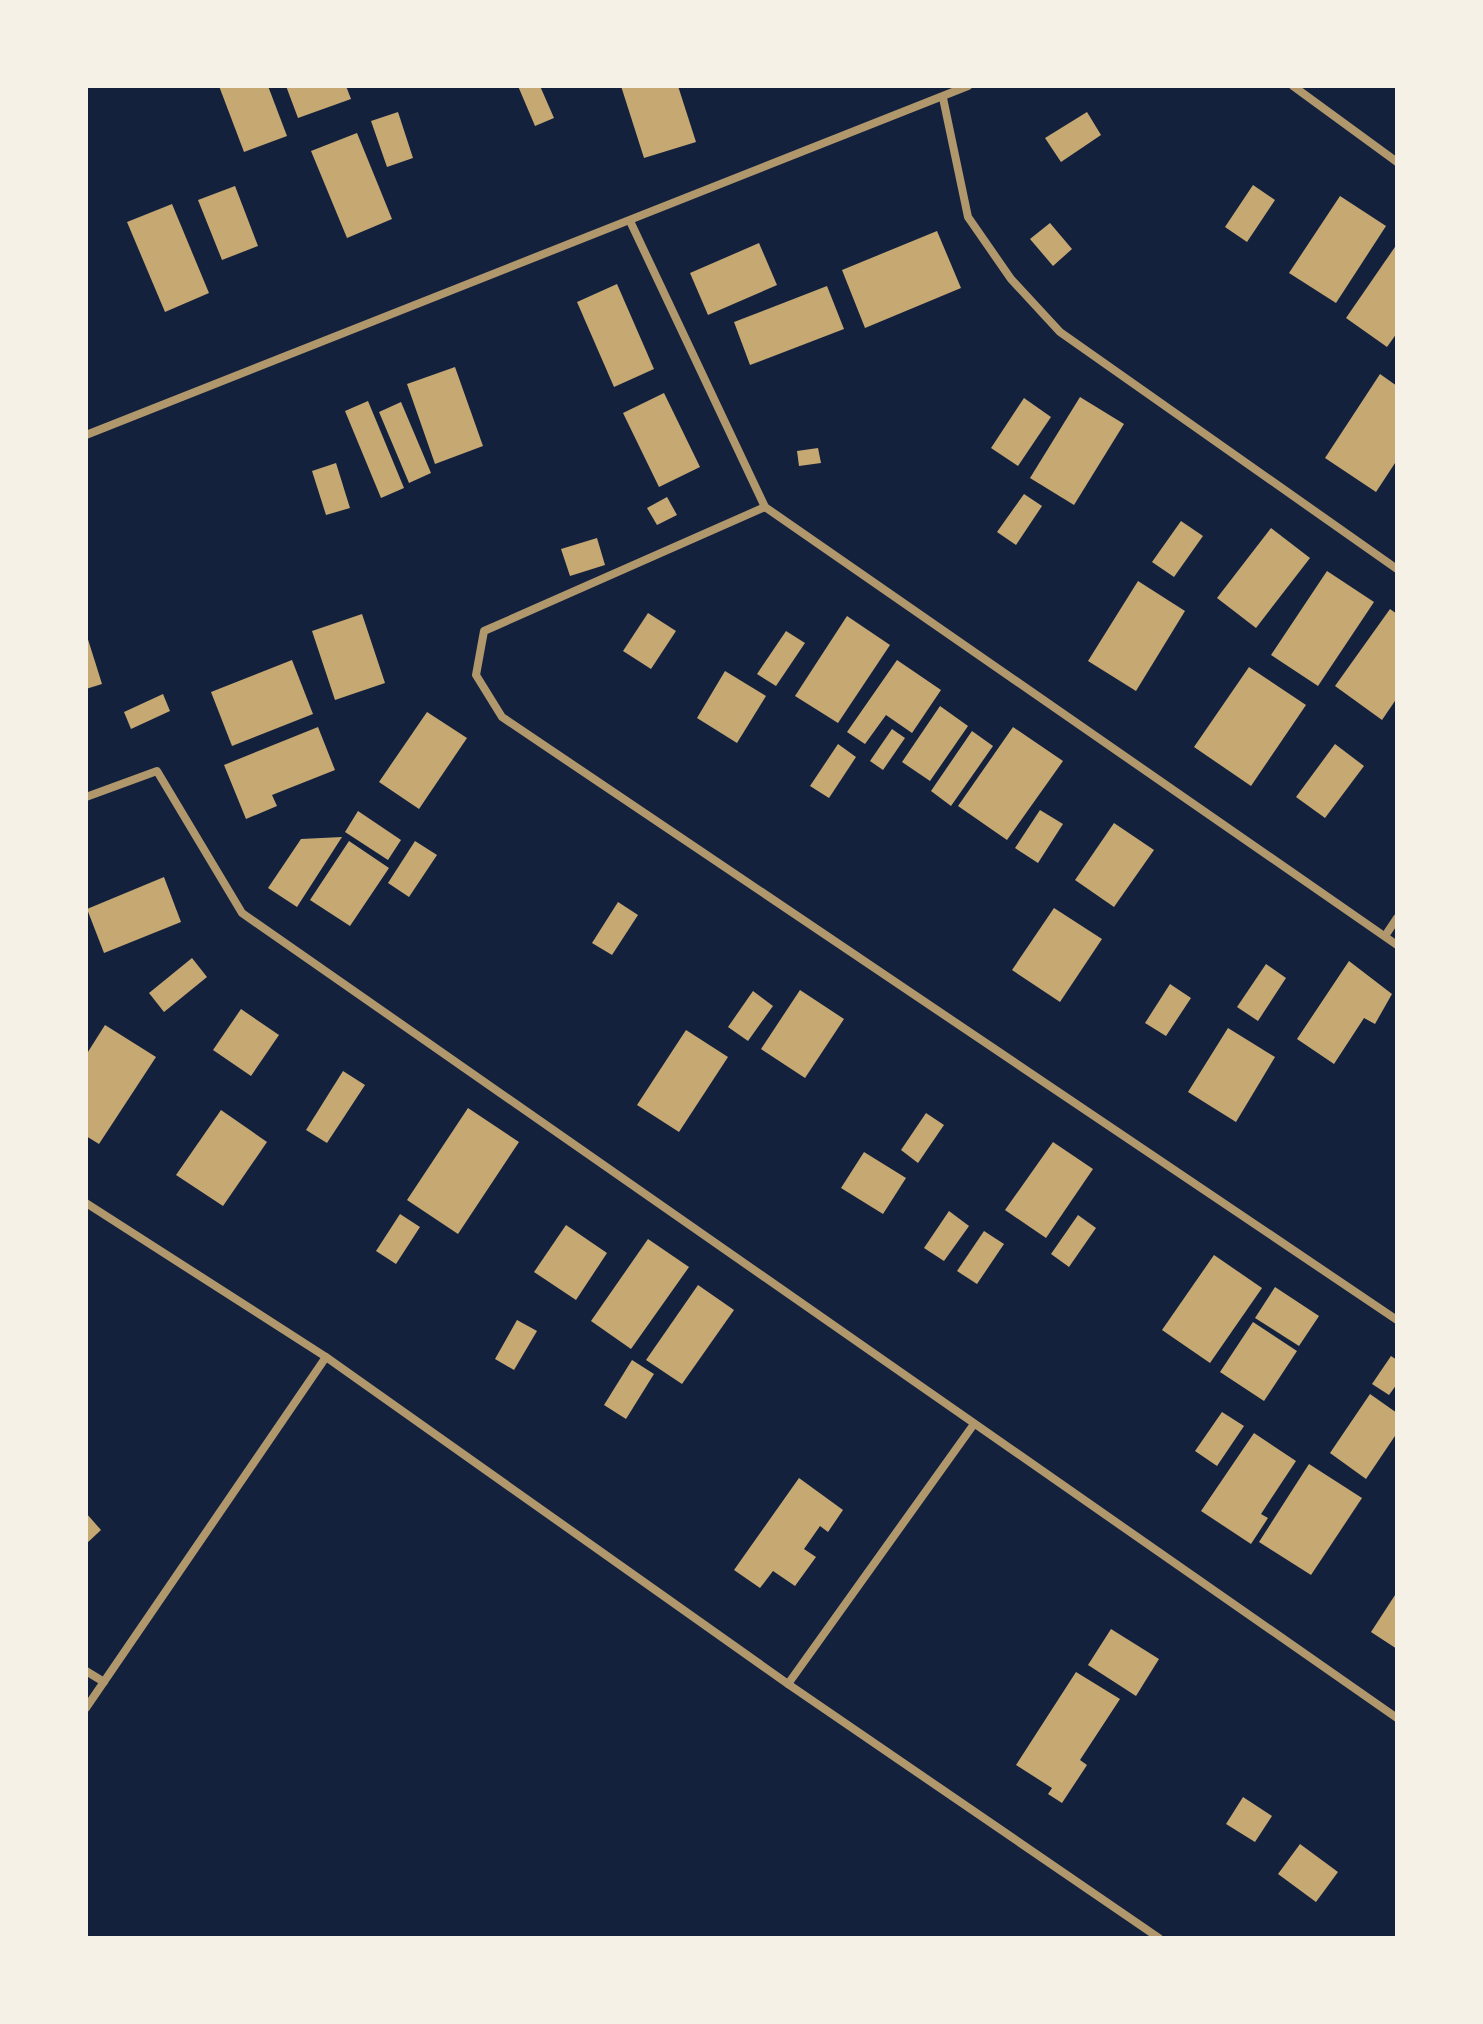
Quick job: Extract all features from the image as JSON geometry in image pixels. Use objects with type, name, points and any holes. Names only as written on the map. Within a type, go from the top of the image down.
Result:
[{"type":"street","points":[[86,435],[968,86]]},
{"type":"street","points":[[1293,86],[1397,162]]},
{"type":"street","points":[[943,98],[968,217],[1011,279],[1060,332],[1397,569]]},
{"type":"street","points":[[630,221],[765,507],[1397,945]]},
{"type":"street","points":[[765,507],[484,631],[476,675],[502,717],[1397,1320]]},
{"type":"street","points":[[86,797],[157,771],[242,913],[1397,1718]]},
{"type":"street","points":[[1385,936],[1397,918]]},
{"type":"street","points":[[86,1203],[326,1357],[788,1684],[1159,1938]]},
{"type":"street","points":[[86,1708],[326,1357]]},
{"type":"street","points":[[788,1684],[974,1424]]},
{"type":"street","points":[[86,1671],[104,1682]]},
{"type":"building","points":[[219,86],[268,86],[287,136],[244,152]]},
{"type":"building","points":[[286,86],[346,86],[351,99],[298,118]]},
{"type":"building","points":[[518,86],[540,86],[554,118],[535,126]]},
{"type":"building","points":[[621,86],[678,86],[696,142],[644,158]]},
{"type":"building","points":[[398,112],[413,158],[387,167],[371,121]]},
{"type":"building","points":[[1087,112],[1101,135],[1061,162],[1045,138]]},
{"type":"building","points":[[357,133],[392,219],[347,238],[311,151]]},
{"type":"building","points":[[1253,185],[1275,200],[1247,242],[1225,227]]},
{"type":"building","points":[[235,186],[258,246],[222,260],[198,200]]},
{"type":"building","points":[[1340,196],[1386,226],[1336,303],[1289,273]]},
{"type":"building","points":[[172,204],[209,293],[165,312],[127,222]]},
{"type":"building","points":[[1050,223],[1072,249],[1053,266],[1030,239]]},
{"type":"building","points":[[937,231],[961,288],[865,328],[842,270]]},
{"type":"building","points":[[759,243],[777,285],[708,315],[690,273]]},
{"type":"building","points":[[1397,244],[1397,333],[1387,347],[1346,318]]},
{"type":"building","points":[[617,284],[654,369],[614,387],[577,302]]},
{"type":"building","points":[[827,286],[844,329],[750,365],[734,322]]},
{"type":"building","points":[[455,367],[483,446],[435,464],[407,384]]},
{"type":"building","points":[[1380,374],[1397,386],[1397,460],[1376,492],[1325,458]]},
{"type":"building","points":[[664,393],[700,467],[659,487],[623,413]]},
{"type":"building","points":[[1080,397],[1124,424],[1074,505],[1030,478]]},
{"type":"building","points":[[1024,398],[1051,417],[1018,466],[991,448]]},
{"type":"building","points":[[368,401],[404,488],[381,498],[345,411]]},
{"type":"building","points":[[401,402],[431,473],[409,483],[379,412]]},
{"type":"building","points":[[818,448],[821,463],[799,466],[797,451]]},
{"type":"building","points":[[336,463],[350,508],[326,515],[312,471]]},
{"type":"building","points":[[1024,494],[1042,506],[1016,545],[997,532]]},
{"type":"building","points":[[667,497],[677,515],[657,525],[647,508]]},
{"type":"building","points":[[1181,521],[1203,536],[1174,577],[1152,562]]},
{"type":"building","points":[[1271,528],[1310,558],[1256,628],[1217,598]]},
{"type":"building","points":[[597,538],[605,565],[570,576],[561,549]]},
{"type":"building","points":[[1327,571],[1374,602],[1318,686],[1271,655]]},
{"type":"building","points":[[1138,581],[1185,611],[1136,691],[1088,661]]},
{"type":"building","points":[[1390,609],[1397,614],[1397,698],[1382,720],[1335,686]]},
{"type":"building","points":[[648,613],[676,631],[651,669],[623,651]]},
{"type":"building","points":[[362,614],[385,683],[335,700],[312,631]]},
{"type":"building","points":[[847,616],[890,645],[838,723],[795,696]]},
{"type":"building","points":[[786,631],[805,643],[776,686],[757,674]]},
{"type":"building","points":[[86,633],[102,684],[86,689]]},
{"type":"building","points":[[292,660],[313,714],[232,746],[211,692]]},
{"type":"building","points":[[897,660],[941,690],[912,733],[886,715],[865,744],[847,732]]},
{"type":"building","points":[[1249,667],[1306,705],[1251,786],[1194,747]]},
{"type":"building","points":[[725,671],[766,696],[737,743],[697,718]]},
{"type":"building","points":[[163,694],[170,711],[131,729],[124,712]]},
{"type":"building","points":[[940,706],[968,726],[930,781],[902,762]]},
{"type":"building","points":[[427,712],[467,738],[419,809],[379,782]]},
{"type":"building","points":[[318,727],[335,770],[272,795],[277,806],[246,819],[224,765]]},
{"type":"building","points":[[1013,727],[1063,761],[1007,840],[958,806]]},
{"type":"building","points":[[892,729],[905,738],[883,770],[870,761]]},
{"type":"building","points":[[972,731],[993,746],[951,806],[931,791]]},
{"type":"building","points":[[838,744],[856,757],[829,798],[810,786]]},
{"type":"building","points":[[1335,744],[1364,766],[1325,818],[1296,797]]},
{"type":"building","points":[[1040,810],[1063,824],[1038,863],[1015,848]]},
{"type":"building","points":[[358,811],[401,840],[388,860],[345,832]]},
{"type":"building","points":[[1114,823],[1154,850],[1114,907],[1075,880]]},
{"type":"building","points":[[342,837],[297,907],[268,888],[301,839]]},
{"type":"building","points":[[349,841],[389,868],[350,926],[310,900]]},
{"type":"building","points":[[415,841],[437,855],[409,897],[388,883]]},
{"type":"building","points":[[164,877],[181,922],[104,953],[87,909]]},
{"type":"building","points":[[618,902],[638,915],[612,955],[592,943]]},
{"type":"building","points":[[1054,908],[1102,939],[1060,1002],[1012,970]]},
{"type":"building","points":[[192,958],[207,977],[164,1012],[149,993]]},
{"type":"building","points":[[1349,961],[1392,994],[1375,1024],[1364,1018],[1334,1064],[1297,1039]]},
{"type":"building","points":[[1266,964],[1286,978],[1258,1021],[1237,1007]]},
{"type":"building","points":[[1170,984],[1191,998],[1166,1036],[1145,1023]]},
{"type":"building","points":[[800,990],[844,1019],[805,1078],[761,1049]]},
{"type":"building","points":[[753,991],[773,1006],[748,1041],[728,1027]]},
{"type":"building","points":[[241,1009],[279,1035],[251,1076],[213,1050]]},
{"type":"building","points":[[105,1025],[156,1057],[99,1144],[86,1136],[86,1055]]},
{"type":"building","points":[[1228,1028],[1275,1057],[1236,1122],[1188,1092]]},
{"type":"building","points":[[686,1030],[728,1057],[679,1132],[637,1105]]},
{"type":"building","points":[[343,1071],[365,1085],[327,1143],[306,1130]]},
{"type":"building","points":[[468,1108],[519,1142],[458,1234],[407,1200]]},
{"type":"building","points":[[221,1110],[267,1142],[223,1206],[176,1175]]},
{"type":"building","points":[[926,1113],[944,1125],[918,1163],[901,1150]]},
{"type":"building","points":[[1053,1142],[1093,1169],[1046,1238],[1005,1210]]},
{"type":"building","points":[[864,1152],[906,1178],[883,1214],[841,1188]]},
{"type":"building","points":[[949,1211],[969,1226],[944,1261],[924,1248]]},
{"type":"building","points":[[400,1214],[420,1227],[396,1264],[376,1251]]},
{"type":"building","points":[[1078,1215],[1096,1228],[1069,1267],[1051,1254]]},
{"type":"building","points":[[566,1225],[607,1253],[576,1300],[534,1272]]},
{"type":"building","points":[[984,1231],[1004,1244],[977,1284],[957,1271]]},
{"type":"building","points":[[648,1239],[689,1267],[631,1349],[591,1321]]},
{"type":"building","points":[[1214,1255],[1262,1288],[1210,1363],[1162,1330]]},
{"type":"building","points":[[698,1285],[734,1310],[682,1384],[646,1360]]},
{"type":"building","points":[[1275,1287],[1319,1316],[1299,1346],[1255,1318]]},
{"type":"building","points":[[517,1320],[537,1331],[514,1370],[495,1359]]},
{"type":"building","points":[[1253,1322],[1297,1351],[1264,1401],[1220,1372]]},
{"type":"building","points":[[1391,1356],[1397,1360],[1397,1384],[1389,1395],[1372,1384]]},
{"type":"building","points":[[632,1360],[654,1374],[626,1419],[604,1405]]},
{"type":"building","points":[[1370,1394],[1397,1413],[1397,1433],[1366,1479],[1330,1453]]},
{"type":"building","points":[[1222,1412],[1244,1426],[1217,1466],[1195,1451]]},
{"type":"building","points":[[1254,1433],[1296,1461],[1261,1514],[1268,1518],[1251,1544],[1201,1511]]},
{"type":"building","points":[[1309,1464],[1362,1498],[1311,1575],[1259,1542]]},
{"type":"building","points":[[799,1478],[843,1510],[828,1532],[820,1526],[804,1549],[816,1557],[795,1586],[773,1571],[760,1588],[734,1570]]},
{"type":"building","points":[[86,1513],[101,1530],[86,1544]]},
{"type":"building","points":[[1397,1592],[1397,1649],[1371,1632]]},
{"type":"building","points":[[1111,1629],[1159,1659],[1136,1696],[1088,1665]]},
{"type":"building","points":[[1076,1672],[1120,1699],[1080,1760],[1087,1765],[1062,1803],[1048,1794],[1052,1788],[1016,1765]]},
{"type":"building","points":[[1243,1797],[1272,1816],[1255,1842],[1226,1824]]},
{"type":"building","points":[[1300,1844],[1338,1872],[1316,1902],[1278,1874]]}]
